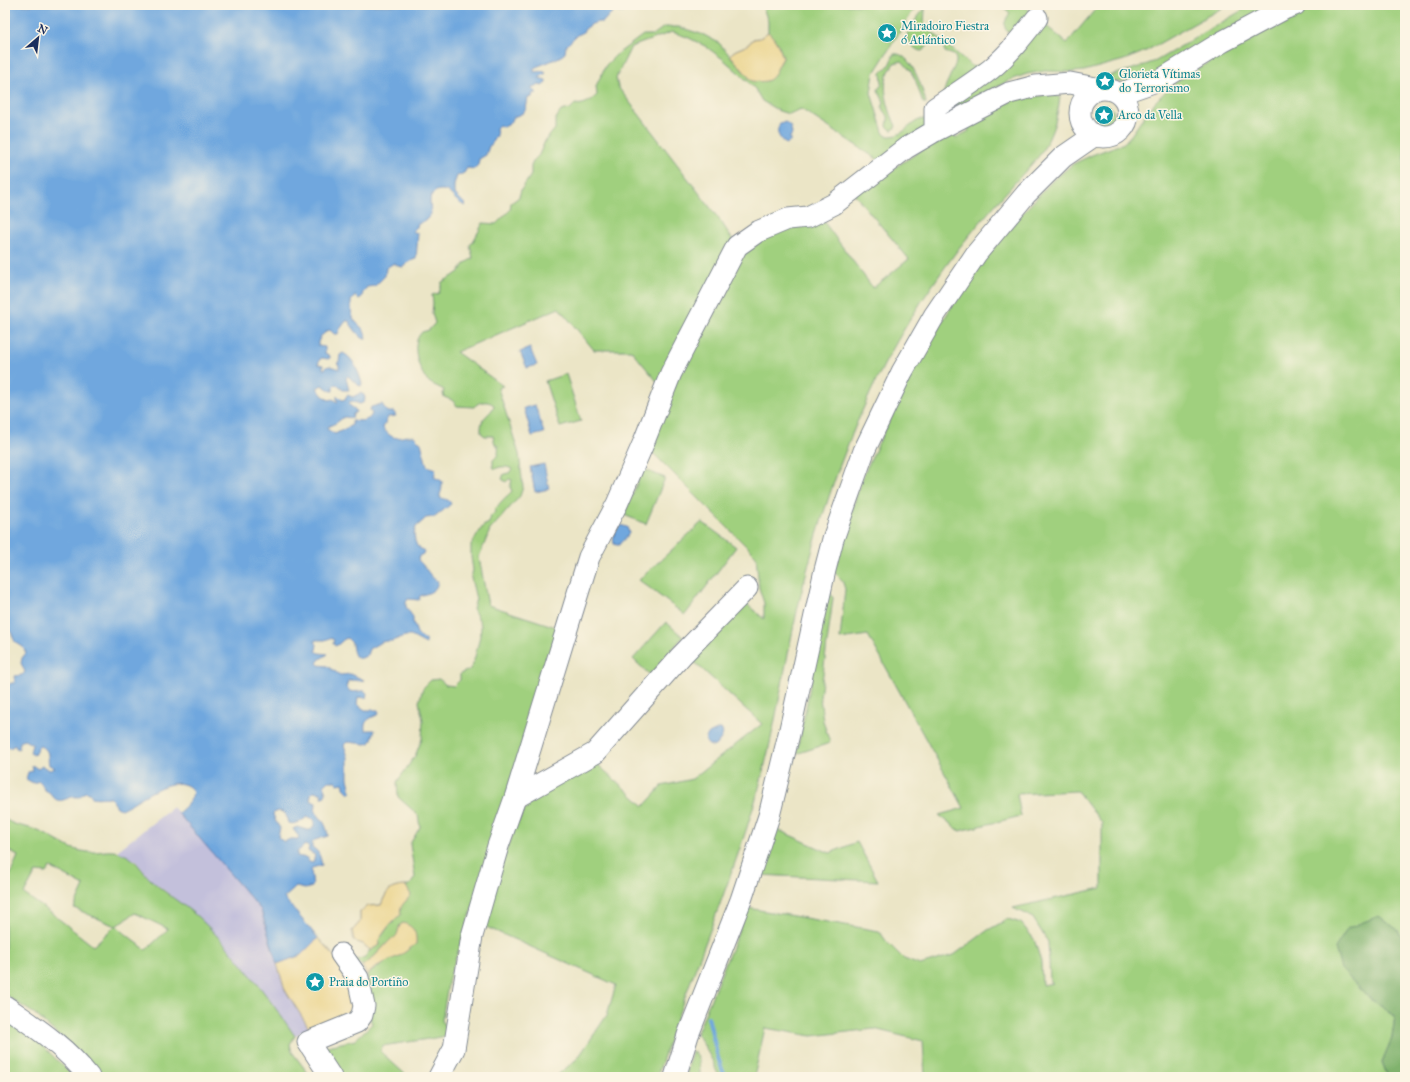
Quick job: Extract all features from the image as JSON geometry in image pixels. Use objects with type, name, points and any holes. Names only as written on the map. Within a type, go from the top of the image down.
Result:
[{"type":"street","points":[[1086,125],[1081,108],[1083,101],[1094,91],[1110,91],[1162,79],[1222,42],[1294,5]]},
{"type":"street","points":[[935,131],[935,108],[992,68],[1015,45],[1037,18]]},
{"type":"street","points":[[1127,119],[1139,108],[1162,79]]},
{"type":"street","points":[[439,1077],[454,1049],[472,936],[498,846],[515,798],[589,557],[617,504],[671,373],[737,246],[757,232],[788,219],[808,217],[834,204],[906,148],[935,131],[1009,93],[1036,86],[1070,83],[1110,91],[1127,105],[1127,119],[1124,127],[1111,136],[1103,136],[1086,125],[1075,106],[1062,93],[1036,86]]},
{"type":"street","points":[[675,1077],[688,1035],[741,900],[769,816],[833,539],[864,451],[902,372],[934,316],[976,254],[1026,194],[1064,157],[1086,125]]},
{"type":"street","points":[[515,798],[595,753],[680,656],[748,588]]},
{"type":"street","points":[[331,1077],[308,1042],[357,1022],[362,1015],[364,1006],[358,978],[341,954]]},
{"type":"street","points":[[5,1006],[54,1041],[84,1070],[89,1077]]},
{"type":"shaded area","points":[[173,807],[261,910],[285,990],[309,1028],[295,1036],[269,999],[228,949],[198,917],[150,879],[135,860],[117,851]]},
{"type":"green space","points":[[762,5],[918,5],[874,73],[871,93],[883,132],[886,136],[894,136],[899,134],[918,120],[926,119],[930,124],[880,161],[801,109],[789,114],[779,111],[762,101],[755,89],[723,59],[705,46],[687,37],[672,32],[631,47],[616,78],[618,87],[722,223],[734,242],[660,385],[631,350],[594,350],[559,308],[456,352],[503,386],[498,388],[519,454],[523,487],[520,496],[490,530],[479,557],[488,605],[559,628],[472,910],[449,978],[442,1020],[448,1036],[382,1046],[381,1052],[408,1077],[344,1077],[323,1047],[355,1040],[372,1024],[370,1017],[367,975],[386,961],[401,955],[403,923],[400,925],[397,936],[391,939],[372,959],[362,966],[356,960],[365,957],[370,950],[380,945],[379,940],[393,923],[402,904],[410,895],[406,886],[411,884],[415,877],[410,844],[420,827],[418,815],[398,797],[397,782],[415,756],[422,739],[423,720],[419,702],[423,688],[431,680],[439,679],[446,685],[454,686],[460,680],[460,674],[471,668],[476,654],[481,625],[473,608],[476,599],[471,578],[473,570],[471,545],[483,526],[489,523],[491,516],[495,512],[494,509],[512,491],[510,487],[512,480],[509,479],[506,482],[502,479],[504,474],[509,473],[512,469],[508,467],[499,467],[495,469],[493,467],[493,460],[497,456],[498,446],[495,444],[493,436],[485,436],[481,433],[482,422],[492,410],[494,405],[489,402],[484,402],[478,403],[474,407],[457,406],[452,400],[444,397],[444,390],[429,382],[420,368],[416,345],[417,339],[421,333],[429,330],[435,323],[432,313],[432,295],[439,293],[442,282],[460,271],[464,264],[473,258],[470,245],[483,223],[496,224],[510,210],[511,203],[519,197],[521,190],[531,175],[531,166],[534,160],[539,155],[545,141],[555,129],[555,120],[561,111],[570,109],[575,104],[590,101],[595,97],[597,95],[596,86],[606,65],[616,55],[643,35],[653,35],[664,27],[679,27],[704,35],[719,43],[752,81],[776,71],[783,58],[777,44],[768,32],[768,21]]},
{"type":"green space","points":[[1001,5],[1024,5],[1032,13],[1016,37],[1008,32],[1005,27],[1010,13]]},
{"type":"green space","points":[[1099,5],[1227,5],[1146,51],[1124,60],[1084,71],[1045,71],[1027,74],[1010,80],[946,114],[945,111],[1044,24],[1067,43]]},
{"type":"green space","points":[[1251,5],[1276,5],[1155,74],[1126,82],[1089,82],[1156,61]]},
{"type":"green space","points":[[1317,5],[1405,5],[1405,945],[1398,930],[1369,998],[1395,1016],[1392,1038],[1382,1062],[1388,1077],[925,1077],[923,1041],[874,1029],[812,1036],[765,1028],[754,1077],[719,1077],[712,1060],[697,1033],[748,908],[879,931],[887,942],[904,959],[920,965],[954,955],[988,930],[1008,919],[1021,923],[1034,939],[1041,961],[1042,985],[1053,983],[1050,982],[1048,942],[1033,918],[1013,908],[1102,888],[1102,823],[1077,791],[1017,794],[1021,816],[960,831],[939,815],[964,808],[868,635],[840,639],[845,589],[842,580],[834,572],[861,480],[917,363],[968,280],[1021,215],[1052,181],[1073,164],[1124,143],[1153,104],[1173,84],[1265,28]]},
{"type":"green space","points":[[924,9],[924,25],[973,67],[986,63],[943,95],[956,63],[954,55],[945,52],[943,46],[936,41],[931,43],[922,51],[919,51],[912,46],[906,37],[911,26]]},
{"type":"green space","points":[[894,54],[900,55],[911,65],[919,81],[926,103],[923,103],[916,80],[907,66],[902,61],[894,63],[889,71],[885,85],[891,115],[896,126],[893,130],[891,130],[887,126],[888,116],[882,108],[884,102],[878,90],[882,83],[881,73],[889,65]]},
{"type":"green space","points":[[1051,94],[1060,97],[1053,128],[1044,149],[959,248],[933,284],[897,341],[876,380],[848,444],[824,512],[804,582],[770,742],[757,795],[734,866],[681,1006],[657,1077],[555,1077],[578,1058],[607,1015],[616,985],[482,925],[520,815],[541,791],[596,763],[644,806],[662,786],[692,779],[762,724],[690,658],[743,601],[764,619],[764,603],[759,588],[756,556],[646,446],[707,313],[747,247],[764,234],[821,218],[873,288],[909,259],[854,194],[951,131],[955,138],[969,131],[965,124],[1013,100]]},
{"type":"green space","points":[[1100,105],[1108,105],[1114,111],[1114,119],[1108,125],[1100,125],[1094,119],[1094,111]]},
{"type":"green space","points":[[566,374],[581,421],[560,427],[545,381]]},
{"type":"green space","points":[[643,469],[665,478],[646,524],[624,515]]},
{"type":"green space","points":[[702,522],[736,547],[685,615],[639,580]]},
{"type":"green space","points":[[828,589],[833,598],[820,697],[823,721],[830,743],[796,754],[809,692]]},
{"type":"green space","points":[[666,622],[683,637],[650,675],[633,659]]},
{"type":"green space","points":[[5,819],[15,824],[40,832],[73,849],[88,852],[114,851],[129,857],[137,863],[155,884],[197,916],[211,929],[237,958],[295,1036],[290,1044],[292,1052],[311,1077],[100,1077],[91,1065],[35,1014],[5,995],[5,880],[8,880],[18,856],[5,849]],"holes":[[[50,867],[84,886],[74,908],[115,926],[93,946],[54,915],[24,894],[36,872],[47,873]],[[135,913],[168,929],[146,950],[116,926]]]},
{"type":"green space","points":[[776,829],[830,853],[857,842],[878,881],[760,875]]},
{"type":"green space","points":[[1379,916],[1398,930],[1405,945],[1405,1077],[1388,1077],[1382,1062],[1392,1038],[1395,1016],[1369,998],[1341,969],[1335,948],[1348,928]]},
{"type":"green space","points":[[5,1017],[43,1046],[74,1077],[5,1077]]},
{"type":"green space","points":[[692,1051],[695,1052],[698,1058],[700,1077],[686,1077]]},
{"type":"sand","points":[[768,32],[777,44],[783,58],[775,74],[770,80],[760,82],[752,81],[730,55],[732,52],[748,45],[753,39],[760,38]]},
{"type":"sand","points":[[406,886],[411,895],[403,904],[400,912],[401,915],[392,923],[379,940],[380,945],[370,950],[363,944],[354,941],[352,931],[360,922],[360,912],[367,906],[381,905],[387,893],[393,888]]},
{"type":"sand","points":[[403,923],[407,924],[414,930],[416,944],[401,955],[377,966],[367,975],[362,966],[372,959],[391,939],[395,937],[400,925]]},
{"type":"sand","name":"Praia do Portiño","points":[[318,938],[342,965],[356,1011],[309,1028],[285,990],[277,964],[301,955]]},
{"type":"water","points":[[5,5],[637,5],[626,11],[615,11],[603,22],[592,24],[582,33],[577,35],[566,46],[565,53],[534,68],[534,72],[542,71],[546,73],[539,78],[546,80],[546,83],[542,86],[539,85],[532,87],[532,89],[537,93],[533,93],[532,97],[528,98],[526,109],[523,113],[514,117],[508,125],[503,127],[499,125],[496,128],[497,136],[489,146],[486,155],[479,159],[478,165],[474,169],[467,168],[464,173],[457,176],[454,184],[454,193],[466,205],[465,206],[460,203],[448,192],[442,190],[436,191],[430,198],[431,214],[413,230],[414,232],[418,233],[416,259],[410,261],[403,267],[394,263],[386,268],[385,276],[375,286],[367,287],[363,292],[362,297],[359,299],[355,296],[351,301],[355,321],[363,330],[366,338],[362,338],[351,326],[349,321],[346,321],[338,334],[334,334],[330,330],[327,331],[321,336],[318,342],[318,346],[325,347],[325,353],[330,356],[328,359],[320,359],[318,364],[323,365],[323,369],[330,366],[339,369],[339,365],[337,363],[339,362],[340,355],[343,353],[353,362],[358,371],[362,384],[361,386],[358,385],[348,376],[346,378],[349,390],[343,390],[336,384],[333,387],[333,391],[331,391],[322,385],[317,388],[323,396],[329,400],[333,399],[337,402],[337,395],[342,400],[345,399],[347,395],[353,397],[360,393],[364,395],[365,398],[364,402],[360,404],[351,401],[348,404],[356,410],[352,418],[344,417],[327,427],[327,429],[335,434],[352,425],[352,421],[366,420],[372,414],[370,410],[371,407],[382,404],[387,412],[394,412],[396,416],[388,417],[383,428],[391,436],[397,438],[414,436],[421,443],[427,466],[436,469],[434,477],[442,481],[440,498],[448,500],[451,504],[435,517],[426,518],[416,527],[414,534],[417,546],[424,551],[423,554],[419,556],[418,560],[438,582],[434,590],[420,596],[419,600],[408,599],[406,602],[406,607],[413,617],[413,622],[417,633],[426,640],[426,644],[411,636],[405,636],[392,641],[381,642],[369,649],[367,655],[357,658],[354,654],[352,643],[347,638],[335,646],[333,643],[334,640],[330,638],[325,640],[315,640],[317,644],[316,651],[319,653],[328,654],[317,663],[319,665],[327,666],[340,675],[351,674],[364,680],[348,681],[346,687],[352,692],[365,691],[367,693],[366,698],[358,697],[357,704],[365,710],[378,710],[379,714],[368,720],[365,724],[365,730],[375,730],[370,743],[347,742],[344,745],[348,757],[348,778],[351,792],[349,793],[344,788],[343,783],[338,784],[336,781],[329,781],[324,786],[326,793],[324,797],[322,797],[321,793],[313,792],[311,794],[310,800],[316,803],[315,812],[324,822],[327,829],[328,836],[315,840],[312,843],[312,847],[317,851],[322,865],[312,868],[312,887],[305,889],[296,887],[284,898],[318,938],[301,955],[277,964],[261,910],[178,813],[189,802],[193,794],[189,787],[176,783],[168,785],[151,792],[121,809],[117,807],[111,798],[92,797],[90,793],[85,792],[79,797],[58,800],[44,790],[39,781],[33,783],[26,779],[28,772],[33,771],[32,765],[38,769],[42,766],[50,770],[55,768],[49,765],[47,751],[43,747],[39,746],[34,755],[30,753],[32,744],[24,740],[20,742],[19,749],[16,748],[15,745],[10,748],[5,747],[5,688],[11,683],[15,683],[14,676],[22,675],[25,672],[21,663],[22,658],[26,653],[23,647],[15,642],[11,632],[5,628]],"holes":[[[279,811],[285,813],[288,823],[291,824],[300,822],[307,817],[314,821],[314,826],[311,830],[297,827],[293,829],[299,837],[298,839],[290,839],[284,842],[278,837],[280,828],[273,814]],[[305,845],[309,847],[308,851],[315,855],[313,863],[309,862],[307,858],[297,856],[297,852]]]},
{"type":"water","points":[[785,122],[790,127],[792,134],[790,137],[790,142],[786,144],[781,140],[778,132],[780,124]]},
{"type":"water","points":[[530,348],[537,365],[527,368],[520,352]]},
{"type":"water","points":[[535,405],[544,433],[532,436],[524,408]]},
{"type":"water","points":[[544,464],[549,489],[535,492],[530,467]]},
{"type":"water","points":[[620,525],[627,527],[629,533],[619,545],[616,545],[613,541],[615,531]]},
{"type":"water","points":[[718,729],[721,729],[723,733],[721,738],[715,746],[709,745],[706,742],[707,736]]},
{"type":"waterway","points":[[708,1017],[718,1058],[725,1077]]},
{"type":"place","name":"Miradoiro Fiestra ó Atlántico","points":[[887,33]]},
{"type":"place","name":"Glorieta Vítimas do Terrorismo","points":[[1105,81]]},
{"type":"place","name":"Arco da Vella","points":[[1104,115]]},
{"type":"place","name":"Praia do Portiño","points":[[315,982]]}]
